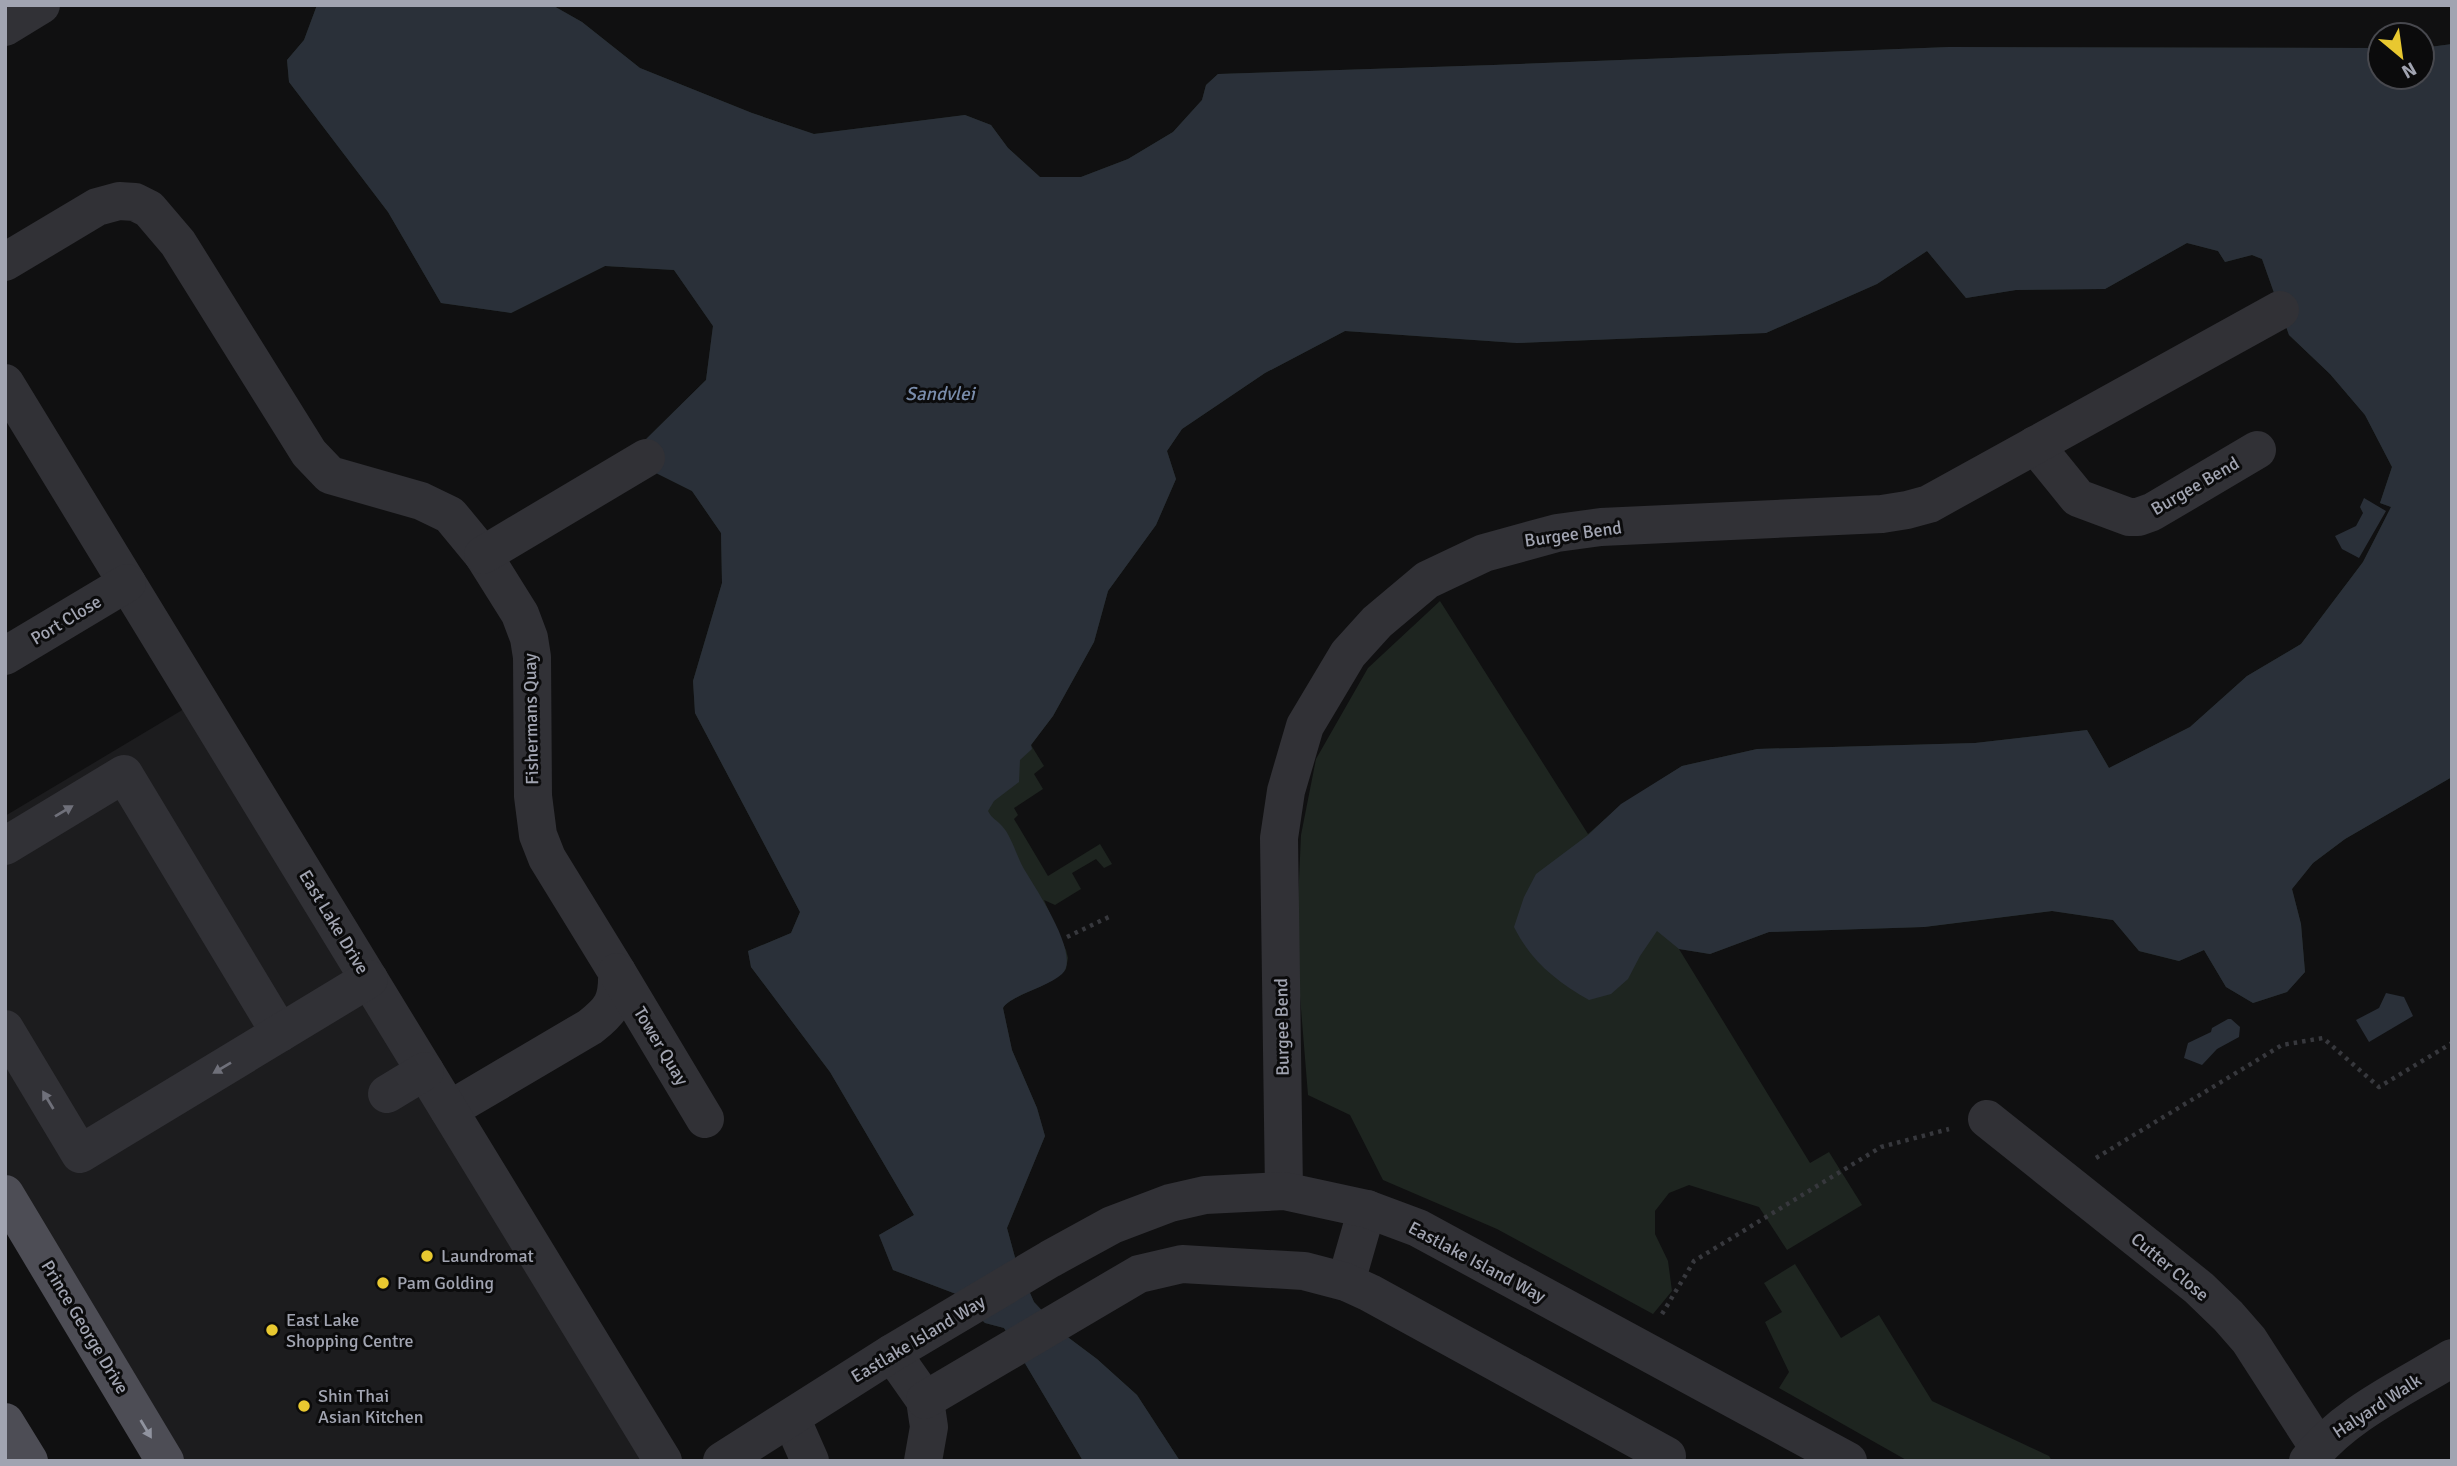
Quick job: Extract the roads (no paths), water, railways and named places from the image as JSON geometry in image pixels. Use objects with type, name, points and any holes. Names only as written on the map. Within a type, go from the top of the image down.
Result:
[{"type":"main road","name":"Prince George Drive","points":[[5,1194],[165,1461]]},
{"type":"main road","points":[[5,1422],[29,1461]]},
{"type":"street","points":[[5,27],[41,5]]},
{"type":"street","name":"Fishermans Quay","points":[[5,262],[97,207],[119,201],[135,202],[149,209],[178,243],[309,453],[321,467],[330,475],[345,481],[421,501],[450,515],[483,555],[520,614],[529,638],[532,657],[533,796],[538,835],[547,858],[617,972]]},
{"type":"street","name":"Burgee Bend","points":[[1284,1191],[1279,838],[1286,791],[1305,726],[1348,654],[1377,622],[1427,580],[1484,553],[1557,533],[1601,527],[1882,514],[1907,510],[1949,494],[2280,310]]},
{"type":"street","name":"East Lake Drive","points":[[5,383],[663,1461]]},
{"type":"street","name":"Burgee Bend","points":[[2035,445],[2078,498],[2115,512],[2138,517],[2152,512],[2257,450]]},
{"type":"street","points":[[483,555],[646,458]]},
{"type":"street","name":"Port Close","points":[[5,656],[127,583]]},
{"type":"street","points":[[5,846],[124,774],[280,1033]]},
{"type":"street","points":[[449,1110],[590,1027],[607,1014],[614,1003],[618,988],[617,972]]},
{"type":"street","name":"Tower Quay","points":[[617,972],[705,1119]]},
{"type":"street","points":[[5,1029],[80,1154],[369,979]]},
{"type":"street","points":[[387,1094],[425,1071]]},
{"type":"street","name":"Cutter Close","points":[[1987,1119],[2199,1289],[2228,1316],[2265,1363],[2313,1454]]},
{"type":"street","name":"Eastlake Island Way","points":[[722,1461],[892,1353],[1112,1225],[1170,1203],[1205,1195],[1284,1191],[1367,1209],[1418,1228],[1848,1461]]},
{"type":"street","points":[[1346,1282],[1367,1209]]},
{"type":"street","points":[[925,1401],[1139,1273],[1182,1264],[1304,1271],[1346,1282],[1370,1293],[1667,1456]]},
{"type":"street","points":[[892,1353],[925,1401],[929,1427],[923,1461]]},
{"type":"street","name":"Halyard Walk","points":[[2313,1454],[2341,1428],[2452,1358]]},
{"type":"street","points":[[791,1418],[810,1461]]},
{"type":"water","name":"Sandvlei","points":[[317,5],[552,5],[582,22],[640,68],[752,113],[814,134],[965,115],[991,125],[1008,148],[1040,177],[1081,177],[1128,159],[1173,132],[1202,100],[1206,85],[1218,74],[1949,47],[2366,48],[2366,91],[2436,91],[2436,46],[2452,44],[2452,777],[2345,839],[2313,863],[2292,889],[2301,924],[2305,972],[2287,992],[2253,1003],[2226,987],[2204,950],[2179,961],[2139,951],[2113,920],[2052,911],[1924,927],[1769,932],[1710,954],[1679,949],[1657,931],[1628,979],[1611,994],[1589,1000],[1536,960],[1514,927],[1524,897],[1536,874],[1588,835],[1621,804],[1682,766],[1757,749],[1975,743],[2087,730],[2109,768],[2190,727],[2247,676],[2301,644],[2363,562],[2391,507],[2380,503],[2392,467],[2365,415],[2330,374],[2289,335],[2262,259],[2252,255],[2225,262],[2218,251],[2187,243],[2105,289],[2016,290],[1966,298],[1927,251],[1877,284],[1766,333],[1517,343],[1345,331],[1265,373],[1182,429],[1167,451],[1176,479],[1156,525],[1108,591],[1094,642],[1053,716],[1031,745],[1032,749],[1020,760],[1019,782],[994,801],[988,811],[1008,835],[1055,922],[1062,938],[1067,965],[1056,979],[1013,999],[1003,1008],[1012,1050],[1037,1108],[1045,1136],[1007,1228],[1016,1261],[1034,1302],[1065,1335],[1137,1395],[1180,1461],[1083,1461],[1004,1328],[985,1323],[956,1294],[893,1270],[879,1235],[914,1215],[830,1072],[751,967],[748,951],[791,933],[800,912],[695,713],[693,681],[722,583],[721,533],[692,491],[654,472],[639,446],[706,380],[713,326],[674,270],[605,266],[511,313],[441,303],[388,212],[289,82],[287,60],[304,40]]},
{"type":"water","points":[[2364,498],[2386,511],[2359,558],[2342,549],[2335,536],[2356,526],[2363,513],[2360,507]]},
{"type":"water","points":[[2386,993],[2404,997],[2413,1016],[2369,1042],[2356,1020],[2379,1008]]},
{"type":"water","points":[[2228,1019],[2240,1027],[2239,1037],[2217,1049],[2202,1065],[2184,1058],[2188,1043],[2211,1032],[2212,1028]]},
{"type":"place","name":"Laundromat","points":[[427,1256]]},
{"type":"place","name":"Pam Golding","points":[[383,1283]]},
{"type":"place","name":"East Lake Shopping Centre","points":[[272,1330]]},
{"type":"place","name":"Shin Thai Asian Kitchen","points":[[304,1406]]}]
